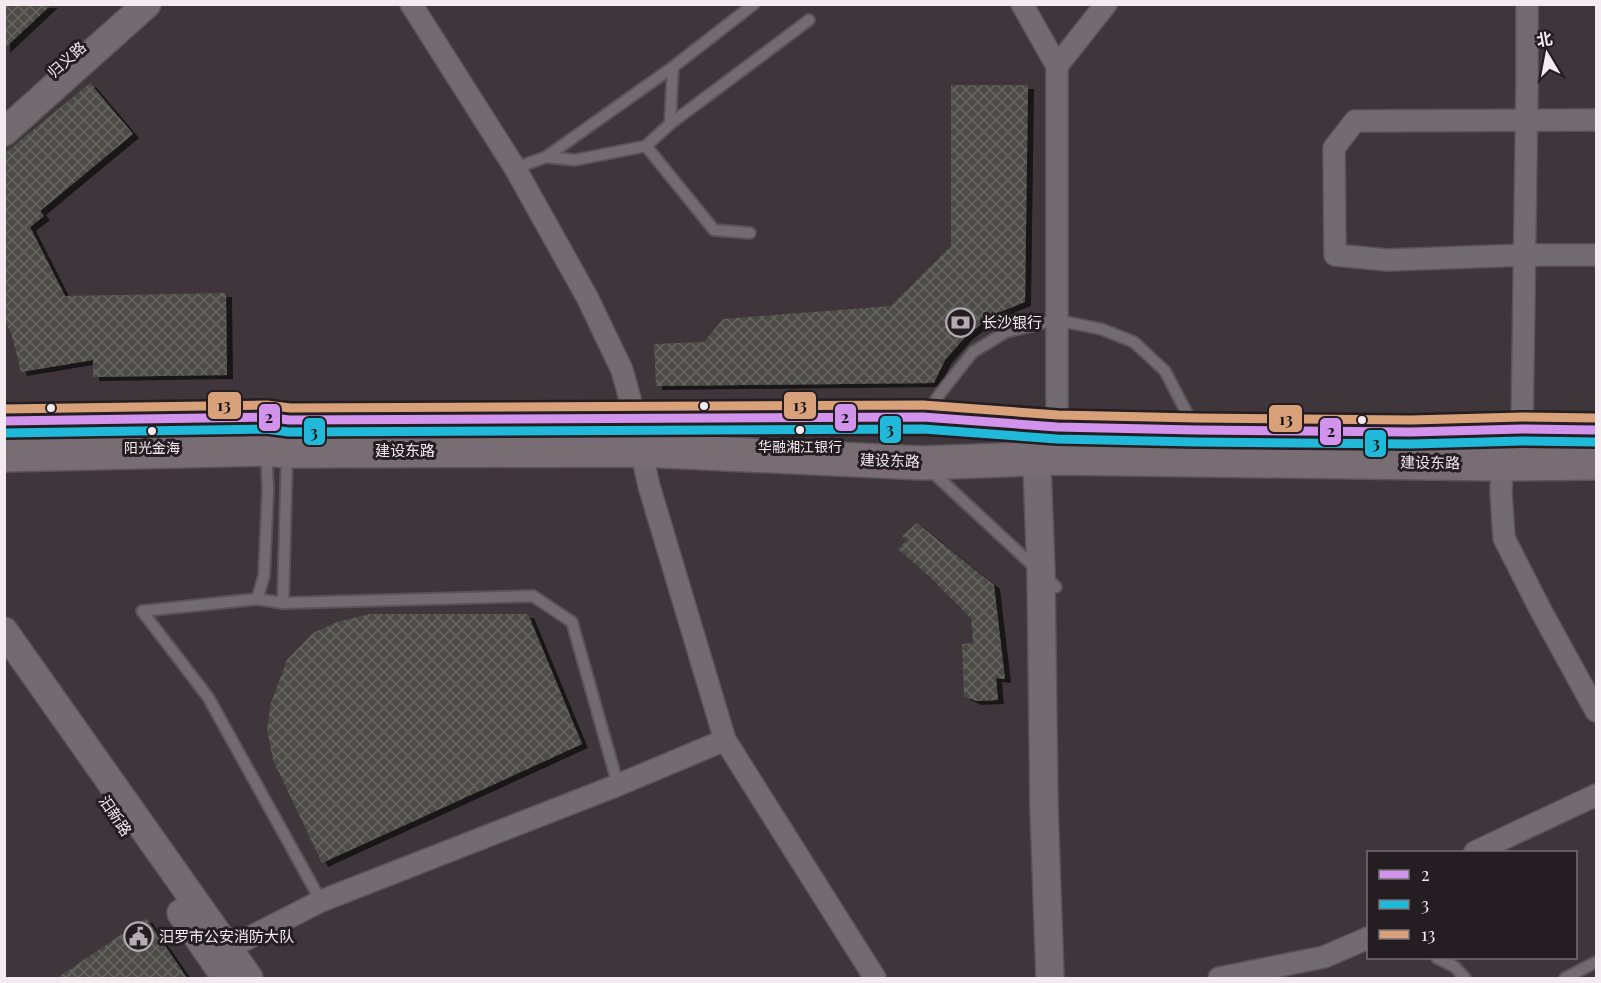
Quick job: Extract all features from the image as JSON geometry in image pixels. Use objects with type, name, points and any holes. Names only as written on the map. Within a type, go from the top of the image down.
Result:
[{"type":"main road","name":"建设东路","points":[[4,455],[277,434],[635,417],[923,417],[1047,442],[1502,464],[1596,463]]},
{"type":"main road","name":"建设东路","points":[[4,421],[922,463],[1047,442],[1196,430],[1411,432],[1596,430]]},
{"type":"street","name":"归义路","points":[[4,116],[129,4]]},
{"type":"street","points":[[4,132],[147,4]]},
{"type":"street","points":[[411,4],[515,168],[587,297],[622,370],[652,496],[725,740],[875,978]]},
{"type":"street","points":[[1022,4],[1057,66],[1056,320],[1047,442],[1048,580],[1059,978]]},
{"type":"street","points":[[1057,66],[1106,4]]},
{"type":"street","points":[[1522,429],[1527,4]]},
{"type":"street","points":[[1596,120],[1355,122],[1334,148],[1335,255],[1387,260],[1596,255]]},
{"type":"street","points":[[1502,464],[1504,538],[1596,711]]},
{"type":"street","points":[[1048,580],[1044,808],[1050,978]]},
{"type":"street","points":[[4,631],[220,953],[249,978]]},
{"type":"street","name":"汨新路","points":[[4,654],[220,953],[226,978]]},
{"type":"street","points":[[220,953],[321,901],[618,785],[725,740]]},
{"type":"street","points":[[1477,851],[1596,795]]},
{"type":"street","points":[[1219,978],[1324,957],[1367,938]]},
{"type":"lane","points":[[515,168],[546,157],[674,67],[754,4]]},
{"type":"lane","points":[[546,157],[575,160],[646,146],[670,124],[809,20]]},
{"type":"lane","points":[[670,124],[674,67]]},
{"type":"lane","points":[[646,146],[714,230],[750,233]]},
{"type":"lane","points":[[923,417],[974,352],[1006,332],[1056,320],[1101,329],[1134,342],[1165,370],[1196,430]]},
{"type":"lane","points":[[257,599],[264,576],[268,489],[277,434]]},
{"type":"lane","points":[[277,434],[283,603]]},
{"type":"lane","points":[[922,463],[1048,580]]},
{"type":"lane","points":[[321,901],[208,697],[142,611],[257,599],[283,603],[533,596],[572,622],[618,785]]},
{"type":"lane","points":[[1441,959],[1455,967],[1465,978]]},
{"type":"lane","points":[[1565,978],[1596,962]]},
{"type":"building","points":[[4,4],[52,4],[4,49]]},
{"type":"building","points":[[90,83],[133,134],[40,211],[44,216],[30,227],[65,296],[226,293],[227,375],[93,377],[93,360],[21,372],[11,332],[4,320],[4,154]]},
{"type":"building","points":[[951,85],[1028,85],[1025,302],[993,315],[966,336],[945,360],[934,383],[656,386],[654,344],[704,342],[723,319],[891,306],[951,246]]},
{"type":"building","points":[[917,523],[994,585],[1005,679],[996,678],[998,700],[976,701],[964,696],[962,644],[973,643],[971,618],[898,549],[907,540],[902,536]]},
{"type":"building","points":[[370,614],[528,614],[582,744],[322,863],[273,760],[267,729],[271,703],[287,660],[313,633],[337,622]]},
{"type":"building","name":"汨罗市公安消防大队","points":[[146,918],[187,978],[57,978]]},
{"type":"transit line","name":"13","points":[[4,409],[267,405],[290,408],[923,405],[1058,415],[1196,418],[1411,420],[1596,418]]},
{"type":"transit line","name":"2","points":[[4,421],[267,417],[289,420],[923,417],[1057,427],[1196,430],[1411,432],[1596,430]]},
{"type":"transit line","name":"3","points":[[4,433],[266,429],[289,432],[923,429],[1057,439],[1196,442],[1411,444],[1596,442]]},
{"type":"place","name":"长沙银行","points":[[961,323]]},
{"type":"place","name":"华融湘江银行","points":[[800,430]]},
{"type":"place","name":"阳光金海","points":[[152,431]]},
{"type":"place","name":"汨罗市公安消防大队","points":[[138,937]]}]
